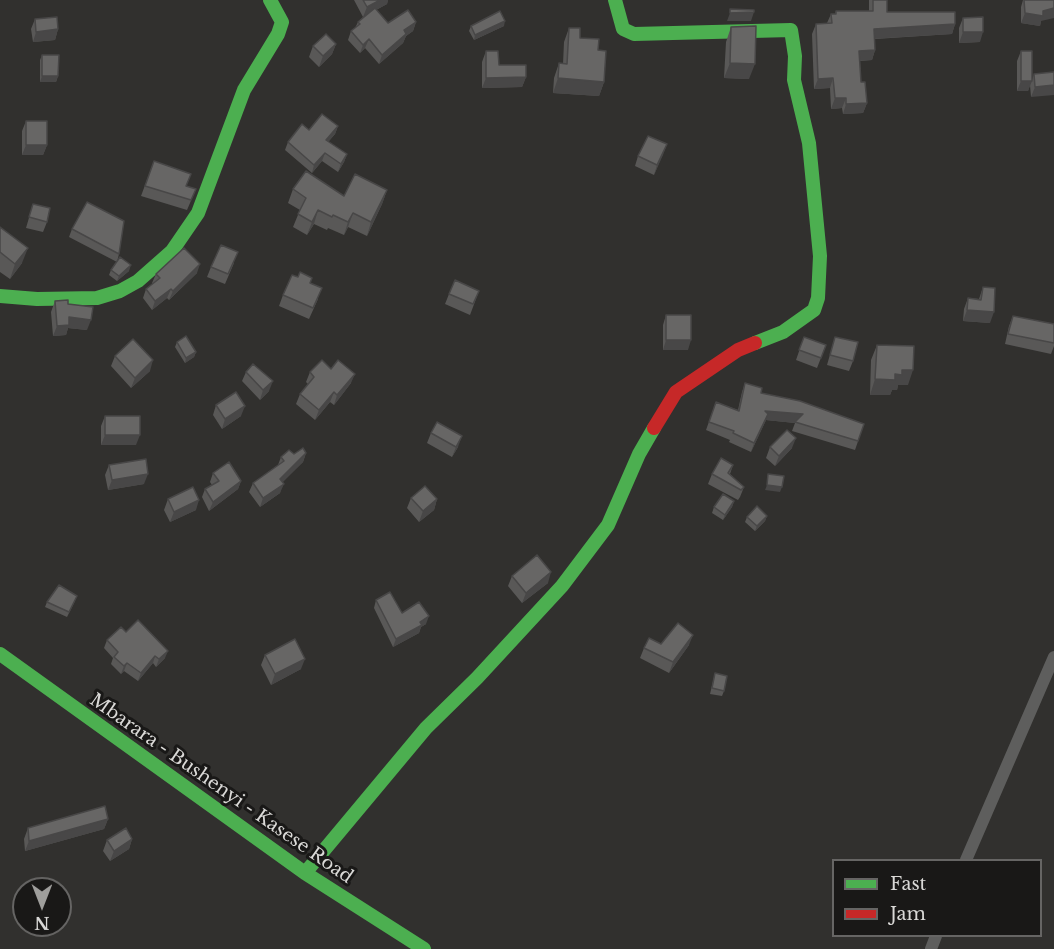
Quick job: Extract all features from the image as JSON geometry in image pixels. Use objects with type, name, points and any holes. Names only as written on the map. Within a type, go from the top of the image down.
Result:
[{"type":"street","points":[[0,296],[37,299],[97,298],[120,291],[138,281],[172,251],[198,213],[244,90],[278,34],[282,22],[270,0]]},
{"type":"street","points":[[304,873],[426,728],[477,678],[562,586],[608,525],[639,454],[676,392],[738,350],[783,332],[814,310],[818,298],[820,256],[809,143],[794,80],[795,56],[791,30],[634,34],[623,29],[615,0]]},
{"type":"street","name":"Mbarara - Bushenyi - Kasese Road","points":[[0,654],[304,873],[424,949]]},
{"type":"street","points":[[967,859],[1054,657]]},
{"type":"building","points":[[363,0],[380,0],[367,7]]},
{"type":"building","points":[[873,0],[887,0],[887,12],[955,12],[955,24],[874,29],[875,50],[859,51],[861,82],[865,82],[867,103],[846,104],[846,98],[835,98],[833,78],[818,79],[816,24],[832,23],[831,14],[836,14],[836,11],[873,11]]},
{"type":"building","points":[[1024,0],[1054,0],[1054,8],[1043,11],[1043,16],[1025,13]]},
{"type":"building","points":[[375,8],[388,23],[408,10],[416,22],[404,30],[406,34],[382,55],[369,39],[363,45],[351,31]]},
{"type":"building","points":[[730,9],[754,10],[754,12],[730,13]]},
{"type":"building","points":[[500,11],[505,21],[475,35],[471,26]]},
{"type":"building","points":[[57,17],[58,29],[36,32],[35,19]]},
{"type":"building","points":[[983,17],[983,32],[963,32],[963,18]]},
{"type":"building","points":[[756,26],[755,64],[730,63],[731,27]]},
{"type":"building","points":[[569,28],[580,28],[580,38],[599,39],[598,50],[606,51],[604,82],[558,78],[559,63],[567,64]]},
{"type":"building","points":[[326,34],[336,44],[323,56],[313,46]]},
{"type":"building","points":[[486,51],[498,51],[499,65],[526,65],[526,77],[486,78]]},
{"type":"building","points":[[1021,51],[1032,51],[1032,81],[1021,81]]},
{"type":"building","points":[[42,55],[59,55],[58,76],[42,76]]},
{"type":"building","points":[[1054,72],[1054,85],[1035,87],[1034,74]]},
{"type":"building","points":[[322,114],[338,126],[326,140],[347,154],[341,164],[325,153],[314,165],[288,142],[302,124],[309,130]]},
{"type":"building","points":[[26,121],[47,121],[47,145],[26,145]]},
{"type":"building","points":[[648,136],[667,144],[657,165],[638,156]]},
{"type":"building","points":[[154,161],[191,174],[186,186],[196,189],[191,200],[145,186]]},
{"type":"building","points":[[306,171],[344,196],[355,174],[387,190],[371,222],[353,213],[348,222],[318,210],[312,222],[298,214],[306,198],[293,189]]},
{"type":"building","points":[[87,202],[124,221],[119,254],[72,229]]},
{"type":"building","points":[[33,204],[50,208],[47,222],[29,217]]},
{"type":"building","points":[[0,227],[28,248],[15,264],[0,252]]},
{"type":"building","points":[[221,245],[238,252],[228,274],[211,267]]},
{"type":"building","points":[[184,248],[200,264],[173,291],[171,289],[155,301],[146,289],[160,278],[156,274]]},
{"type":"building","points":[[120,257],[131,265],[119,276],[111,270]]},
{"type":"building","points":[[300,272],[312,278],[310,283],[322,288],[313,308],[283,295],[292,275],[298,277]]},
{"type":"building","points":[[455,280],[479,291],[473,304],[449,294]]},
{"type":"building","points":[[983,287],[995,288],[994,312],[967,310],[968,298],[981,300]]},
{"type":"building","points":[[68,300],[68,304],[93,307],[91,320],[69,317],[69,325],[57,326],[55,301]]},
{"type":"building","points":[[666,315],[691,315],[691,340],[666,340]]},
{"type":"building","points":[[1013,316],[1054,324],[1054,343],[1008,334]]},
{"type":"building","points":[[186,336],[196,352],[186,358],[177,342]]},
{"type":"building","points":[[804,337],[826,345],[821,358],[799,350]]},
{"type":"building","points":[[835,337],[858,342],[853,361],[830,355]]},
{"type":"building","points":[[133,339],[153,360],[135,378],[115,356]]},
{"type":"building","points":[[877,345],[914,346],[913,370],[902,370],[902,375],[895,374],[895,380],[875,379]]},
{"type":"building","points":[[322,360],[331,369],[338,360],[355,374],[337,395],[334,392],[319,410],[300,394],[314,377],[310,372]]},
{"type":"building","points":[[253,364],[273,381],[263,390],[246,372]]},
{"type":"building","points":[[745,383],[762,388],[761,393],[800,401],[864,424],[858,441],[795,422],[803,414],[765,411],[768,414],[754,443],[733,433],[734,431],[709,422],[716,402],[739,411]]},
{"type":"building","points":[[236,392],[245,406],[225,419],[216,405]]},
{"type":"building","points":[[105,416],[140,416],[140,435],[105,435]]},
{"type":"building","points":[[437,422],[462,436],[456,447],[431,433]]},
{"type":"building","points":[[787,430],[796,438],[779,456],[770,447]]},
{"type":"building","points":[[303,448],[306,453],[280,479],[284,484],[263,498],[253,483],[284,461],[281,457],[289,450],[294,454]]},
{"type":"building","points":[[721,458],[733,465],[728,473],[744,487],[741,490],[712,474]]},
{"type":"building","points":[[146,459],[148,474],[112,480],[109,465]]},
{"type":"building","points":[[229,462],[241,481],[213,502],[205,489],[219,481],[213,473]]},
{"type":"building","points":[[768,474],[784,476],[782,487],[767,485]]},
{"type":"building","points":[[425,486],[437,499],[423,511],[411,498]]},
{"type":"building","points":[[193,487],[199,500],[174,512],[168,499]]},
{"type":"building","points":[[723,494],[734,501],[725,515],[714,507]]},
{"type":"building","points":[[757,506],[767,516],[757,526],[747,517]]},
{"type":"building","points":[[537,555],[551,572],[526,593],[512,576]]},
{"type":"building","points":[[59,585],[77,596],[69,612],[47,602]]},
{"type":"building","points":[[390,592],[402,613],[419,602],[429,616],[420,622],[422,625],[396,639],[376,600]]},
{"type":"building","points":[[138,620],[168,651],[159,659],[155,656],[141,673],[127,663],[124,666],[114,657],[118,652],[107,640],[121,627],[126,632]]},
{"type":"building","points":[[678,623],[693,635],[673,662],[644,648],[649,638],[661,644]]},
{"type":"building","points":[[295,639],[305,659],[275,674],[265,655]]},
{"type":"building","points":[[715,673],[727,676],[724,691],[712,688]]},
{"type":"building","points":[[105,806],[108,819],[29,841],[28,828]]},
{"type":"building","points":[[126,828],[132,839],[114,851],[107,840]]},
{"type":"traffic: fast","points":[[0,296],[37,299],[97,298],[120,291],[138,281],[172,251],[198,213],[244,90],[278,34],[282,22],[270,0]]},
{"type":"traffic: fast","points":[[615,0],[623,29],[634,34],[791,30],[795,56],[794,80],[809,143],[820,256],[818,298],[814,310],[783,332],[755,343]]},
{"type":"traffic: fast","points":[[305,873],[426,728],[477,678],[562,586],[608,525],[639,454],[654,428]]},
{"type":"traffic: fast","points":[[0,654],[305,873],[424,949]]},
{"type":"traffic: jam","points":[[654,428],[676,392],[738,350],[755,343]]}]
